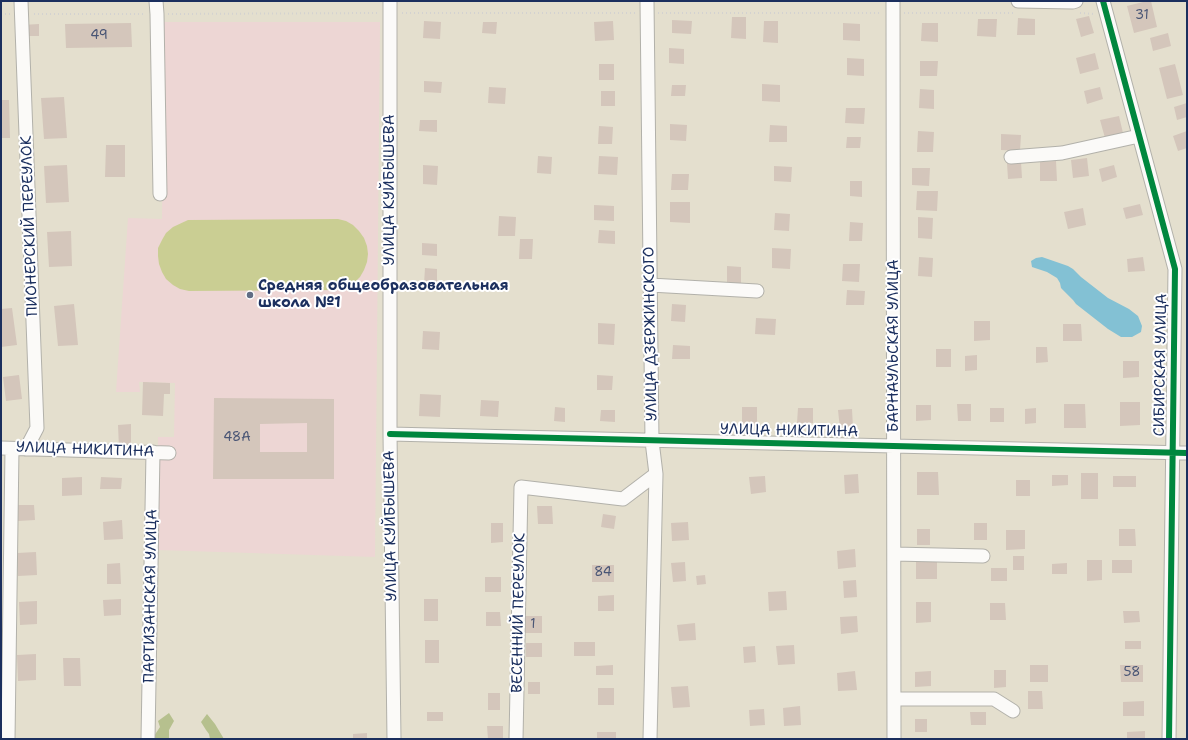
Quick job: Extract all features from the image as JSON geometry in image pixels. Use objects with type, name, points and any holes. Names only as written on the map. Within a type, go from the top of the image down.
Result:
[{"type":"street","points":[[1019,7],[1073,2],[1076,7]]},
{"type":"street","name":"ПИОНЕРСКИЙ ПЕРЕУЛОК","points":[[21,7],[37,428],[26,449]]},
{"type":"street","points":[[156,7],[160,194]]},
{"type":"street","name":"УЛИЦА КУЙБЫШЕВА","points":[[390,7],[390,434],[394,739]]},
{"type":"street","name":"УЛИЦА ДЗЕРЖИНСКОГО","points":[[647,7],[652,441],[656,474],[650,739]]},
{"type":"street","name":"БАРНАУЛЬСКАЯ УЛИЦА","points":[[893,7],[895,446],[894,739]]},
{"type":"street","name":"СИБИРСКАЯ УЛИЦА","points":[[1104,7],[1175,269],[1170,739]]},
{"type":"street","points":[[1011,157],[1062,153],[1139,136]]},
{"type":"street","points":[[650,285],[757,291]]},
{"type":"street","name":"УЛИЦА НИКИТИНА","points":[[390,434],[1173,454],[1187,453]]},
{"type":"street","points":[[6,448],[8,739]]},
{"type":"street","name":"УЛИЦА НИКИТИНА","points":[[6,448],[169,453]]},
{"type":"street","name":"ПАРТИЗАНСКАЯ УЛИЦА","points":[[148,739],[153,452]]},
{"type":"street","name":"ВЕСЕННИЙ ПЕРЕУЛОК","points":[[516,739],[521,487],[623,499],[656,474]]},
{"type":"street","points":[[894,554],[983,556]]},
{"type":"street","points":[[894,699],[994,699],[1013,711]]},
{"type":"path","points":[[1,14],[21,7],[1019,7]]},
{"type":"path","points":[[1076,7],[1104,7]]},
{"type":"shaded area","name":"Средняя общеобразовательная школа №1","points":[[164,22],[380,22],[375,557],[157,550],[158,437],[174,437],[175,383],[139,382],[140,392],[116,392],[128,218],[162,219]]},
{"type":"green space","points":[[338,219],[353,225],[364,238],[367,246],[367,262],[364,270],[360,277],[347,288],[339,290],[189,291],[180,289],[166,279],[159,264],[158,248],[166,233],[173,227],[188,220]]},
{"type":"green space","points":[[169,713],[174,721],[169,730],[169,739],[154,739],[154,736],[160,727],[158,721]]},
{"type":"green space","points":[[207,714],[224,739],[210,739],[209,734],[201,722]]},
{"type":"water","points":[[1042,257],[1068,266],[1108,298],[1129,309],[1138,316],[1142,326],[1141,332],[1132,337],[1121,337],[1108,329],[1076,304],[1061,288],[1057,278],[1047,272],[1032,267],[1031,261]]},
{"type":"building","points":[[1151,1],[1157,27],[1134,33],[1127,6]]},
{"type":"building","points":[[1089,16],[1094,33],[1081,37],[1076,19]]},
{"type":"building","points":[[732,17],[746,17],[746,39],[731,38]]},
{"type":"building","points":[[1018,18],[1035,19],[1035,35],[1017,35]]},
{"type":"building","points":[[978,19],[997,19],[996,37],[977,36]]},
{"type":"building","points":[[672,20],[692,21],[691,34],[672,33]]},
{"type":"building","points":[[424,21],[441,22],[440,39],[423,38]]},
{"type":"building","points":[[613,21],[614,40],[595,41],[594,22]]},
{"type":"building","points":[[764,21],[778,21],[778,43],[763,42]]},
{"type":"building","points":[[483,22],[497,22],[496,34],[482,33]]},
{"type":"building","points":[[131,23],[132,47],[66,48],[65,24]]},
{"type":"building","points":[[843,23],[860,24],[860,41],[843,40]]},
{"type":"building","points":[[922,23],[938,23],[938,42],[921,41]]},
{"type":"building","points":[[39,24],[39,36],[23,36],[22,25]]},
{"type":"building","points":[[1168,33],[1171,46],[1153,51],[1150,38]]},
{"type":"building","points":[[669,48],[684,49],[684,64],[669,63]]},
{"type":"building","points":[[1095,53],[1099,69],[1080,74],[1076,58]]},
{"type":"building","points":[[847,58],[864,59],[864,76],[847,75]]},
{"type":"building","points":[[920,61],[938,61],[937,76],[920,76]]},
{"type":"building","points":[[599,64],[614,64],[614,80],[599,80]]},
{"type":"building","points":[[1175,64],[1183,95],[1167,99],[1159,68]]},
{"type":"building","points":[[424,81],[442,82],[441,93],[424,92]]},
{"type":"building","points":[[762,84],[780,85],[780,102],[762,101]]},
{"type":"building","points":[[672,85],[686,85],[685,96],[671,96]]},
{"type":"building","points":[[489,87],[506,88],[505,104],[488,103]]},
{"type":"building","points":[[1100,87],[1103,99],[1087,104],[1084,91]]},
{"type":"building","points":[[920,89],[934,90],[934,109],[919,108]]},
{"type":"building","points":[[601,91],[615,91],[615,106],[601,106]]},
{"type":"building","points":[[64,97],[67,138],[44,139],[41,98]]},
{"type":"building","points":[[1,100],[9,100],[10,138],[1,138]]},
{"type":"building","points":[[1187,103],[1187,117],[1177,120],[1174,107]]},
{"type":"building","points":[[846,108],[865,108],[864,124],[845,123]]},
{"type":"building","points":[[1119,116],[1123,133],[1105,138],[1100,120]]},
{"type":"building","points":[[420,120],[437,120],[437,132],[419,131]]},
{"type":"building","points":[[670,124],[687,125],[686,141],[670,140]]},
{"type":"building","points":[[770,125],[787,126],[787,142],[769,142]]},
{"type":"building","points":[[599,126],[613,127],[612,144],[598,144]]},
{"type":"building","points":[[918,131],[934,132],[933,152],[917,152]]},
{"type":"building","points":[[1187,131],[1187,148],[1178,151],[1173,136]]},
{"type":"building","points":[[1001,134],[1021,135],[1020,151],[1001,150]]},
{"type":"building","points":[[847,137],[861,137],[860,148],[846,148]]},
{"type":"building","points":[[106,145],[125,145],[125,177],[105,177]]},
{"type":"building","points":[[538,156],[552,157],[551,174],[537,173]]},
{"type":"building","points":[[599,156],[618,157],[617,175],[598,174]]},
{"type":"building","points":[[1087,158],[1089,176],[1073,178],[1071,160]]},
{"type":"building","points":[[1056,161],[1057,181],[1040,181],[1040,162]]},
{"type":"building","points":[[1021,162],[1022,178],[1008,179],[1007,163]]},
{"type":"building","points":[[67,165],[69,202],[46,203],[44,166]]},
{"type":"building","points":[[423,165],[438,166],[437,185],[423,184]]},
{"type":"building","points":[[1114,165],[1117,177],[1102,182],[1099,169]]},
{"type":"building","points":[[774,166],[792,167],[791,182],[774,181]]},
{"type":"building","points":[[912,168],[930,168],[929,186],[912,185]]},
{"type":"building","points":[[672,174],[689,174],[688,190],[671,190]]},
{"type":"building","points":[[850,181],[862,181],[862,197],[850,196]]},
{"type":"building","points":[[917,191],[938,191],[937,211],[916,210]]},
{"type":"building","points":[[670,202],[690,202],[690,223],[670,222]]},
{"type":"building","points":[[1140,204],[1143,215],[1126,219],[1123,208]]},
{"type":"building","points":[[594,205],[614,206],[614,221],[594,220]]},
{"type":"building","points":[[1083,208],[1086,225],[1068,229],[1064,212]]},
{"type":"building","points":[[775,213],[790,214],[789,231],[774,230]]},
{"type":"building","points":[[499,216],[516,217],[515,236],[498,236]]},
{"type":"building","points":[[918,217],[933,218],[932,239],[918,238]]},
{"type":"building","points":[[850,222],[863,223],[862,241],[849,241]]},
{"type":"building","points":[[599,230],[615,231],[615,244],[598,243]]},
{"type":"building","points":[[71,231],[72,266],[49,267],[47,232]]},
{"type":"building","points":[[520,239],[533,239],[532,259],[519,259]]},
{"type":"building","points":[[422,243],[437,244],[437,256],[422,255]]},
{"type":"building","points":[[772,248],[791,249],[790,269],[772,268]]},
{"type":"building","points":[[919,257],[933,258],[932,277],[918,276]]},
{"type":"building","points":[[1143,257],[1145,271],[1128,272],[1127,259]]},
{"type":"building","points":[[843,264],[860,264],[859,282],[842,281]]},
{"type":"building","points":[[727,266],[741,267],[741,285],[727,284]]},
{"type":"building","points":[[425,268],[437,269],[437,284],[424,284]]},
{"type":"building","points":[[847,290],[865,291],[864,305],[846,305]]},
{"type":"building","points":[[74,304],[78,345],[58,346],[54,306]]},
{"type":"building","points":[[672,304],[686,305],[685,322],[671,321]]},
{"type":"building","points":[[12,308],[17,345],[1,347],[1,309]]},
{"type":"building","points":[[756,318],[776,319],[775,335],[755,334]]},
{"type":"building","points":[[974,321],[990,321],[990,340],[974,341]]},
{"type":"building","points":[[598,323],[615,324],[614,345],[598,344]]},
{"type":"building","points":[[1063,324],[1081,324],[1082,341],[1063,341]]},
{"type":"building","points":[[423,331],[440,332],[439,350],[422,349]]},
{"type":"building","points":[[673,345],[690,346],[690,359],[672,359]]},
{"type":"building","points":[[1036,347],[1047,347],[1048,362],[1036,363]]},
{"type":"building","points":[[936,349],[951,349],[951,367],[936,367]]},
{"type":"building","points":[[977,355],[977,370],[965,371],[965,356]]},
{"type":"building","points":[[1123,361],[1139,361],[1139,377],[1123,378]]},
{"type":"building","points":[[19,375],[22,399],[6,401],[3,377]]},
{"type":"building","points":[[597,375],[613,376],[612,390],[597,390]]},
{"type":"building","points":[[143,382],[170,383],[170,394],[164,394],[163,416],[142,415]]},
{"type":"building","points":[[420,394],[441,395],[440,417],[419,416]]},
{"type":"building","points":[[214,398],[334,399],[334,479],[213,479]],"holes":[[[307,423],[307,452],[260,452],[260,424]]]},
{"type":"building","points":[[481,400],[499,401],[498,417],[480,416]]},
{"type":"building","points":[[1120,402],[1140,402],[1140,425],[1120,426]]},
{"type":"building","points":[[957,404],[971,404],[971,421],[958,421]]},
{"type":"building","points":[[1064,404],[1085,404],[1086,428],[1064,428]]},
{"type":"building","points":[[916,405],[931,405],[931,420],[916,421]]},
{"type":"building","points":[[555,407],[565,408],[565,422],[554,421]]},
{"type":"building","points":[[742,407],[757,407],[757,426],[742,426]]},
{"type":"building","points":[[798,408],[813,408],[813,423],[797,423]]},
{"type":"building","points":[[990,408],[1004,408],[1004,422],[990,422]]},
{"type":"building","points":[[1036,408],[1036,423],[1025,424],[1025,409]]},
{"type":"building","points":[[852,409],[853,428],[840,429],[838,410]]},
{"type":"building","points":[[601,410],[615,410],[615,422],[600,421]]},
{"type":"building","points":[[131,424],[131,448],[119,448],[118,425]]},
{"type":"building","points":[[917,472],[938,472],[939,495],[917,495]]},
{"type":"building","points":[[1081,473],[1098,473],[1098,499],[1081,499]]},
{"type":"building","points":[[858,474],[859,493],[845,494],[844,475]]},
{"type":"building","points":[[1052,475],[1068,475],[1068,485],[1052,486]]},
{"type":"building","points":[[765,476],[766,492],[751,494],[749,477]]},
{"type":"building","points":[[1113,476],[1136,476],[1136,487],[1113,487]]},
{"type":"building","points":[[82,477],[82,495],[62,496],[62,478]]},
{"type":"building","points":[[101,477],[122,478],[121,489],[100,489]]},
{"type":"building","points":[[1016,480],[1030,480],[1030,496],[1016,496]]},
{"type":"building","points":[[17,505],[34,505],[35,520],[18,521]]},
{"type":"building","points":[[537,506],[552,506],[553,524],[538,524]]},
{"type":"building","points":[[603,514],[616,516],[614,529],[601,527]]},
{"type":"building","points":[[122,520],[123,539],[104,540],[103,522]]},
{"type":"building","points":[[688,522],[689,540],[672,541],[671,523]]},
{"type":"building","points":[[491,523],[503,523],[503,542],[491,543]]},
{"type":"building","points":[[974,523],[987,523],[987,540],[974,540]]},
{"type":"building","points":[[917,529],[930,529],[930,545],[917,545]]},
{"type":"building","points":[[1119,529],[1135,529],[1136,546],[1119,546]]},
{"type":"building","points":[[1006,530],[1025,530],[1025,549],[1006,550]]},
{"type":"building","points":[[855,549],[856,567],[838,569],[837,551]]},
{"type":"building","points":[[36,552],[37,575],[18,576],[17,553]]},
{"type":"building","points":[[1013,556],[1024,556],[1024,570],[1013,570]]},
{"type":"building","points":[[1087,560],[1102,560],[1102,580],[1087,581]]},
{"type":"building","points":[[1112,560],[1132,560],[1132,573],[1112,573]]},
{"type":"building","points":[[916,561],[937,561],[937,579],[916,579]]},
{"type":"building","points":[[685,562],[686,581],[673,582],[671,563]]},
{"type":"building","points":[[120,563],[121,584],[107,584],[107,564]]},
{"type":"building","points":[[1067,563],[1067,574],[1052,574],[1052,564]]},
{"type":"building","points":[[592,565],[614,565],[614,582],[592,582]]},
{"type":"building","points":[[991,568],[1007,568],[1007,581],[991,581]]},
{"type":"building","points":[[705,575],[706,584],[697,585],[696,576]]},
{"type":"building","points":[[485,577],[501,577],[501,592],[485,592]]},
{"type":"building","points":[[856,580],[857,597],[844,598],[843,581]]},
{"type":"building","points":[[786,591],[787,610],[769,611],[768,592]]},
{"type":"building","points":[[614,595],[614,611],[598,611],[598,596]]},
{"type":"building","points":[[121,599],[121,615],[104,616],[103,600]]},
{"type":"building","points":[[424,599],[438,599],[438,621],[424,621]]},
{"type":"building","points":[[37,601],[37,624],[20,625],[19,602]]},
{"type":"building","points":[[916,602],[931,602],[931,622],[916,623]]},
{"type":"building","points":[[990,603],[1005,603],[1006,620],[990,620]]},
{"type":"building","points":[[1123,611],[1139,611],[1140,622],[1124,623]]},
{"type":"building","points":[[486,612],[500,612],[501,626],[486,626]]},
{"type":"building","points":[[525,616],[542,616],[542,633],[525,633]]},
{"type":"building","points":[[857,616],[858,632],[841,634],[840,617]]},
{"type":"building","points":[[695,623],[696,640],[679,641],[677,625]]},
{"type":"building","points":[[425,640],[439,640],[439,663],[425,663]]},
{"type":"building","points":[[1125,641],[1141,641],[1141,649],[1125,649]]},
{"type":"building","points":[[574,642],[595,642],[595,656],[574,656]]},
{"type":"building","points":[[526,643],[542,643],[542,657],[526,657]]},
{"type":"building","points":[[794,645],[795,664],[778,665],[776,646]]},
{"type":"building","points":[[755,646],[756,662],[744,663],[743,647]]},
{"type":"building","points":[[36,654],[36,680],[18,681],[17,655]]},
{"type":"building","points":[[63,658],[80,658],[81,686],[64,686]]},
{"type":"building","points":[[613,665],[613,675],[596,675],[596,666]]},
{"type":"building","points":[[1030,665],[1048,665],[1048,682],[1030,682]]},
{"type":"building","points":[[1120,665],[1143,665],[1143,682],[1121,682]]},
{"type":"building","points":[[994,670],[1006,670],[1006,687],[994,688]]},
{"type":"building","points":[[855,671],[857,690],[838,691],[837,673]]},
{"type":"building","points":[[931,671],[931,686],[915,687],[915,672]]},
{"type":"building","points":[[528,682],[540,682],[540,694],[528,694]]},
{"type":"building","points":[[688,686],[690,707],[673,708],[671,687]]},
{"type":"building","points":[[598,688],[614,688],[614,705],[598,705]]},
{"type":"building","points":[[1028,691],[1042,691],[1043,709],[1028,709]]},
{"type":"building","points":[[488,693],[500,693],[500,710],[488,710]]},
{"type":"building","points":[[1144,701],[1144,716],[1123,716],[1123,702]]},
{"type":"building","points":[[800,706],[801,725],[784,726],[783,708]]},
{"type":"building","points":[[764,709],[765,725],[750,726],[749,710]]},
{"type":"building","points":[[427,712],[443,712],[443,721],[427,721]]},
{"type":"building","points":[[970,712],[986,712],[986,725],[971,725]]},
{"type":"building","points":[[915,719],[927,719],[927,732],[915,732]]},
{"type":"building","points":[[487,726],[503,726],[503,739],[488,739]]},
{"type":"building","points":[[1145,731],[1145,739],[1127,739],[1127,732]]},
{"type":"building","points":[[597,732],[616,732],[616,739],[597,739]]},
{"type":"building","points":[[367,733],[367,739],[353,739],[353,734]]},
{"type":"cycle path","points":[[1103,1],[1175,269],[1169,739]]},
{"type":"cycle path","points":[[390,434],[1187,453]]},
{"type":"place","name":"Средняя общеобразовательная школа №1","points":[[250,295]]}]
